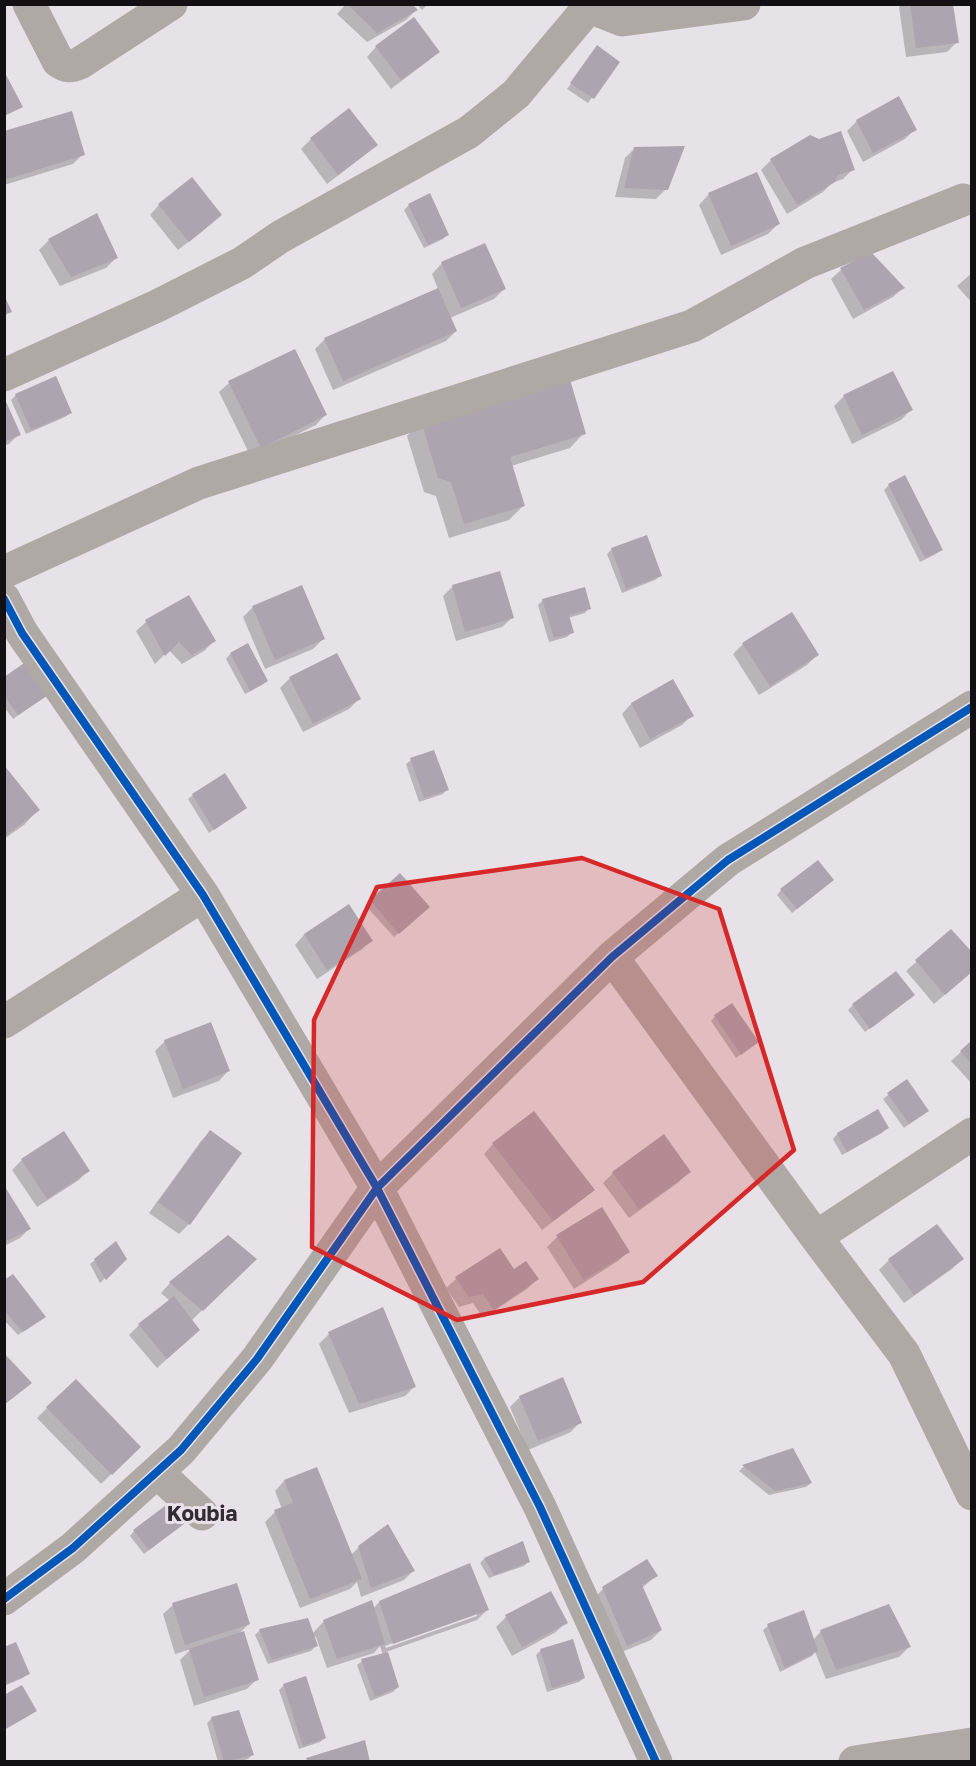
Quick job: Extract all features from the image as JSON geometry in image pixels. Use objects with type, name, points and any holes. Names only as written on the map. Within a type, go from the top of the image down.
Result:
[{"type":"street","points":[[29,4],[58,61],[65,66],[73,66],[171,4]]},
{"type":"street","points":[[4,375],[157,306],[242,263],[280,237],[469,132],[516,94],[588,6],[622,20],[744,4]]},
{"type":"street","points":[[4,572],[199,483],[692,326],[805,263],[963,200]]},
{"type":"street","points":[[4,599],[13,638],[203,895],[377,1188],[540,1507],[657,1761]]},
{"type":"street","points":[[4,1599],[73,1548],[181,1450],[257,1359],[377,1188],[612,957],[728,860],[972,707]]},
{"type":"street","points":[[4,1022],[203,895]]},
{"type":"street","points":[[612,957],[816,1238],[904,1353],[972,1494]]},
{"type":"street","points":[[816,1238],[972,1134]]},
{"type":"street","points":[[157,1472],[202,1514]]},
{"type":"street","points":[[855,1761],[972,1744]]},
{"type":"highlighted area","points":[[582,858],[719,909],[794,1150],[643,1282],[457,1320],[312,1247],[314,1020],[377,887]]},
{"type":"building","points":[[347,4],[412,4],[418,10],[377,33]]},
{"type":"building","points":[[910,4],[953,4],[959,43],[916,48]]},
{"type":"building","points":[[414,17],[440,52],[401,80],[375,46]]},
{"type":"building","points":[[597,45],[620,62],[594,99],[570,83]]},
{"type":"building","points":[[4,71],[23,107],[4,116]]},
{"type":"building","points":[[899,96],[917,130],[873,153],[856,120]]},
{"type":"building","points":[[349,108],[378,145],[338,175],[310,138]]},
{"type":"building","points":[[72,111],[85,155],[4,180],[4,131]]},
{"type":"building","points":[[841,131],[855,170],[838,175],[835,182],[797,205],[770,159],[810,135],[819,139]]},
{"type":"building","points":[[685,146],[668,190],[624,188],[634,147]]},
{"type":"building","points":[[757,172],[780,224],[731,246],[708,193]]},
{"type":"building","points":[[192,177],[222,215],[189,242],[158,204]]},
{"type":"building","points":[[430,193],[449,235],[428,245],[408,204]]},
{"type":"building","points":[[97,213],[118,258],[71,277],[48,239]]},
{"type":"building","points":[[485,243],[506,289],[461,308],[441,262]]},
{"type":"building","points":[[871,252],[905,288],[864,310],[840,268]]},
{"type":"building","points":[[438,288],[457,331],[343,381],[324,338]]},
{"type":"building","points":[[4,295],[12,312],[4,315]]},
{"type":"building","points":[[295,349],[327,415],[261,448],[228,381]]},
{"type":"building","points":[[893,371],[913,410],[862,435],[843,395]]},
{"type":"building","points":[[56,376],[72,413],[31,430],[15,394]]},
{"type":"building","points":[[569,376],[586,434],[510,457],[525,506],[464,524],[451,482],[438,478],[421,420]]},
{"type":"building","points":[[4,397],[21,435],[4,442]]},
{"type":"building","points":[[905,475],[943,550],[925,558],[888,484]]},
{"type":"building","points":[[647,535],[662,576],[626,589],[611,548]]},
{"type":"building","points":[[500,571],[514,618],[465,632],[452,585]]},
{"type":"building","points":[[302,585],[325,639],[275,660],[252,606]]},
{"type":"building","points":[[585,587],[591,609],[569,615],[574,633],[554,638],[542,599]]},
{"type":"building","points":[[189,595],[216,641],[192,655],[179,642],[165,656],[145,620]]},
{"type":"building","points":[[792,612],[819,655],[770,686],[742,643]]},
{"type":"building","points":[[248,643],[268,681],[250,691],[230,653]]},
{"type":"building","points":[[337,653],[361,699],[313,724],[289,677]]},
{"type":"building","points":[[30,659],[53,692],[18,715],[4,696],[4,677]]},
{"type":"building","points":[[673,679],[694,716],[650,739],[631,703]]},
{"type":"building","points":[[434,750],[449,790],[424,798],[410,758]]},
{"type":"building","points":[[4,765],[40,810],[4,837]]},
{"type":"building","points":[[225,773],[247,808],[214,830],[192,794]]},
{"type":"building","points":[[818,860],[834,880],[797,909],[780,889]]},
{"type":"building","points":[[400,873],[430,907],[399,934],[370,900]]},
{"type":"building","points":[[349,904],[373,941],[327,970],[304,934]]},
{"type":"building","points":[[951,929],[972,952],[972,972],[945,995],[915,960]]},
{"type":"building","points":[[896,971],[915,995],[870,1029],[852,1004]]},
{"type":"building","points":[[732,1003],[759,1042],[741,1055],[714,1015]]},
{"type":"building","points":[[211,1022],[230,1071],[183,1089],[164,1040]]},
{"type":"building","points":[[972,1040],[972,1064],[960,1051]]},
{"type":"building","points":[[907,1079],[929,1111],[909,1124],[887,1093]]},
{"type":"building","points":[[878,1109],[889,1128],[847,1152],[837,1133]]},
{"type":"building","points":[[534,1111],[595,1190],[553,1221],[492,1143]]},
{"type":"building","points":[[210,1130],[242,1153],[190,1225],[158,1202]]},
{"type":"building","points":[[64,1131],[90,1171],[47,1199],[21,1159]]},
{"type":"building","points":[[664,1134],[691,1172],[639,1209],[612,1172]]},
{"type":"building","points":[[4,1185],[31,1229],[4,1242]]},
{"type":"building","points":[[602,1207],[630,1252],[584,1280],[556,1235]]},
{"type":"building","points":[[937,1224],[964,1259],[914,1295],[888,1259]]},
{"type":"building","points":[[228,1235],[257,1259],[203,1311],[169,1282]]},
{"type":"building","points":[[116,1241],[127,1259],[106,1280],[94,1259]]},
{"type":"building","points":[[500,1248],[514,1269],[526,1261],[539,1279],[494,1310],[483,1294],[469,1297],[455,1277]]},
{"type":"building","points":[[13,1274],[46,1317],[23,1332],[4,1310],[4,1280]]},
{"type":"building","points":[[174,1296],[200,1330],[167,1359],[138,1324]]},
{"type":"building","points":[[383,1307],[416,1387],[359,1404],[328,1332]]},
{"type":"building","points":[[4,1353],[32,1383],[4,1405]]},
{"type":"building","points":[[563,1377],[582,1423],[538,1441],[519,1396]]},
{"type":"building","points":[[76,1379],[141,1447],[112,1475],[46,1407]]},
{"type":"building","points":[[793,1448],[812,1483],[775,1491],[742,1465]]},
{"type":"building","points":[[317,1467],[362,1579],[310,1599],[274,1510],[293,1503],[284,1480]]},
{"type":"building","points":[[169,1503],[184,1524],[149,1550],[133,1530]]},
{"type":"building","points":[[388,1524],[415,1571],[371,1588],[358,1546]]},
{"type":"building","points":[[523,1541],[530,1562],[494,1575],[484,1558]]},
{"type":"building","points":[[647,1559],[658,1576],[642,1585],[662,1630],[627,1646],[602,1587]]},
{"type":"building","points":[[470,1563],[489,1610],[393,1644],[379,1601]]},
{"type":"building","points":[[237,1583],[250,1624],[185,1645],[172,1603]]},
{"type":"building","points":[[551,1591],[568,1623],[522,1647],[505,1615]]},
{"type":"building","points":[[372,1600],[385,1644],[337,1659],[323,1620]]},
{"type":"building","points":[[889,1604],[911,1647],[836,1670],[820,1630]]},
{"type":"building","points":[[804,1610],[818,1651],[785,1668],[767,1624]]},
{"type":"building","points":[[308,1618],[318,1646],[272,1660],[259,1629]]},
{"type":"building","points":[[244,1631],[259,1680],[204,1697],[189,1649]]},
{"type":"building","points":[[573,1639],[585,1678],[552,1688],[540,1649]]},
{"type":"building","points":[[16,1642],[30,1674],[4,1685],[4,1647]]},
{"type":"building","points":[[388,1652],[399,1687],[375,1697],[361,1659]]},
{"type":"building","points":[[306,1676],[326,1738],[303,1746],[283,1684]]},
{"type":"building","points":[[22,1685],[37,1711],[4,1730],[4,1695]]},
{"type":"building","points":[[239,1710],[254,1755],[224,1762],[211,1717]]},
{"type":"building","points":[[365,1740],[370,1762],[308,1762],[306,1758]]},
{"type":"cycle path","points":[[4,599],[22,633],[203,895],[377,1188],[540,1507],[656,1762]]},
{"type":"cycle path","points":[[4,1599],[73,1548],[181,1450],[257,1359],[377,1188],[612,957],[728,860],[972,707]]},
{"type":"district","name":"Koubia","points":[[202,1514]]}]
